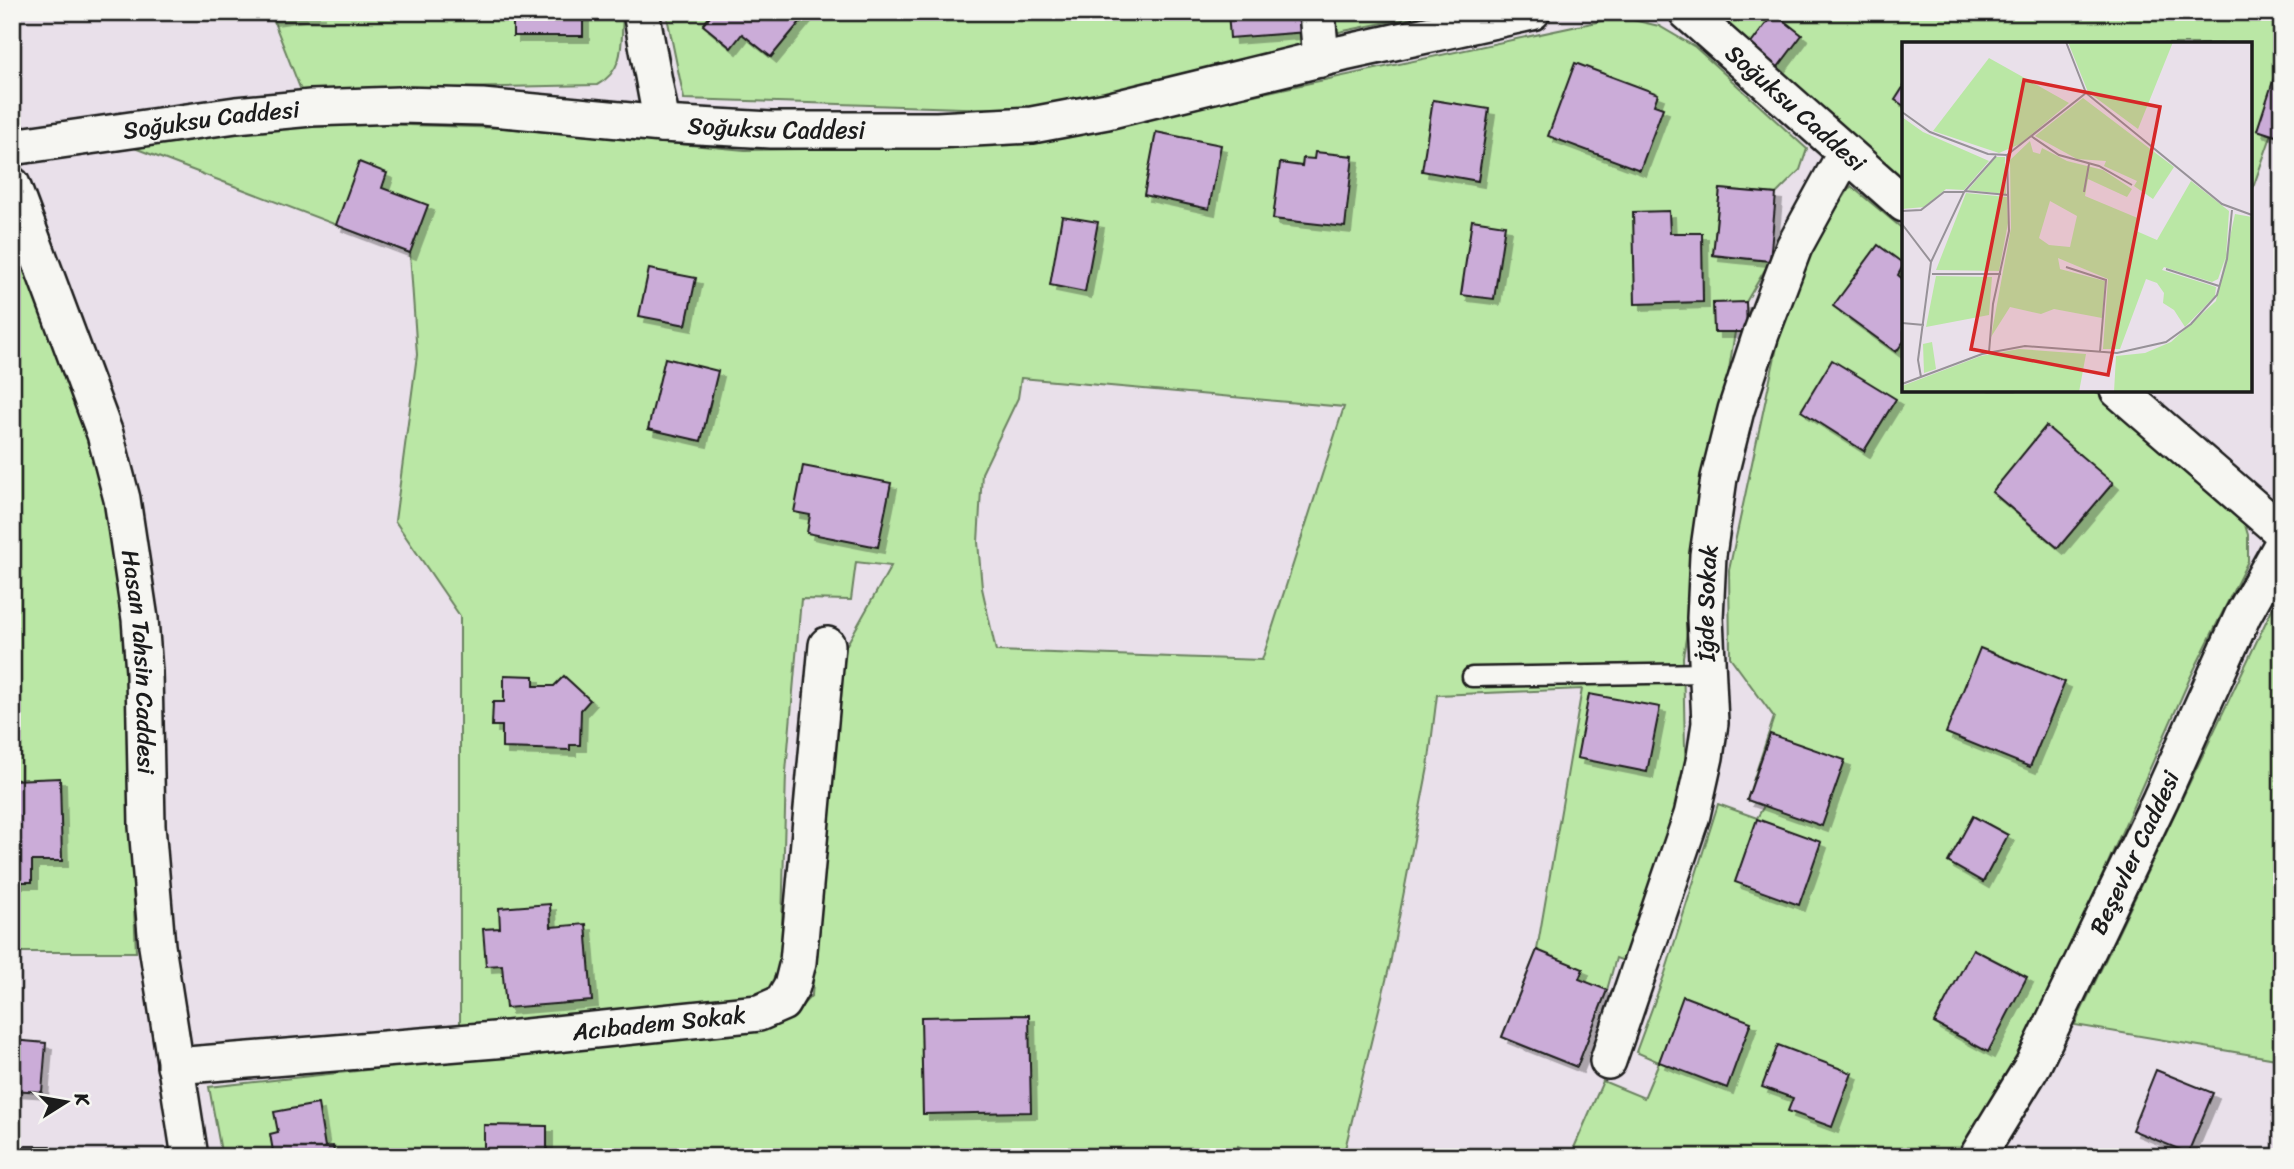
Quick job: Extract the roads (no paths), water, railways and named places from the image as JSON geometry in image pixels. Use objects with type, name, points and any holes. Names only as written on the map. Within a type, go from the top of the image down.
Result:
[{"type":"street","points":[[641,12],[662,124]]},
{"type":"street","points":[[1317,12],[1321,59]]},
{"type":"street","name":"Soğuksu Caddesi","points":[[12,147],[236,115],[324,107],[399,105],[482,107],[662,124],[771,130],[877,131],[1032,125],[1107,111],[1531,12]]},
{"type":"street","name":"Soğuksu Caddesi","points":[[1687,12],[1902,202]]},
{"type":"street","name":"İğde Sokak","points":[[1608,1061],[1692,815],[1705,757],[1710,723],[1705,618],[1708,555],[1719,478],[1736,410],[1760,334],[1794,247],[1845,154]]},
{"type":"street","name":"Hasan Tahsin Caddesi","points":[[12,185],[105,434],[122,499],[140,619],[144,672],[147,826],[158,946],[190,1157]]},
{"type":"street","points":[[2121,392],[2282,532]]},
{"type":"street","name":"Beşevler Caddesi","points":[[1977,1157],[2033,1065],[2160,800],[2243,615],[2282,545]]},
{"type":"street","name":"Acıbadem Sokak","points":[[175,1066],[687,1022],[759,1013],[782,1003],[792,986],[798,962],[827,645]]},
{"type":"lane","points":[[1472,677],[1707,673]]}]
